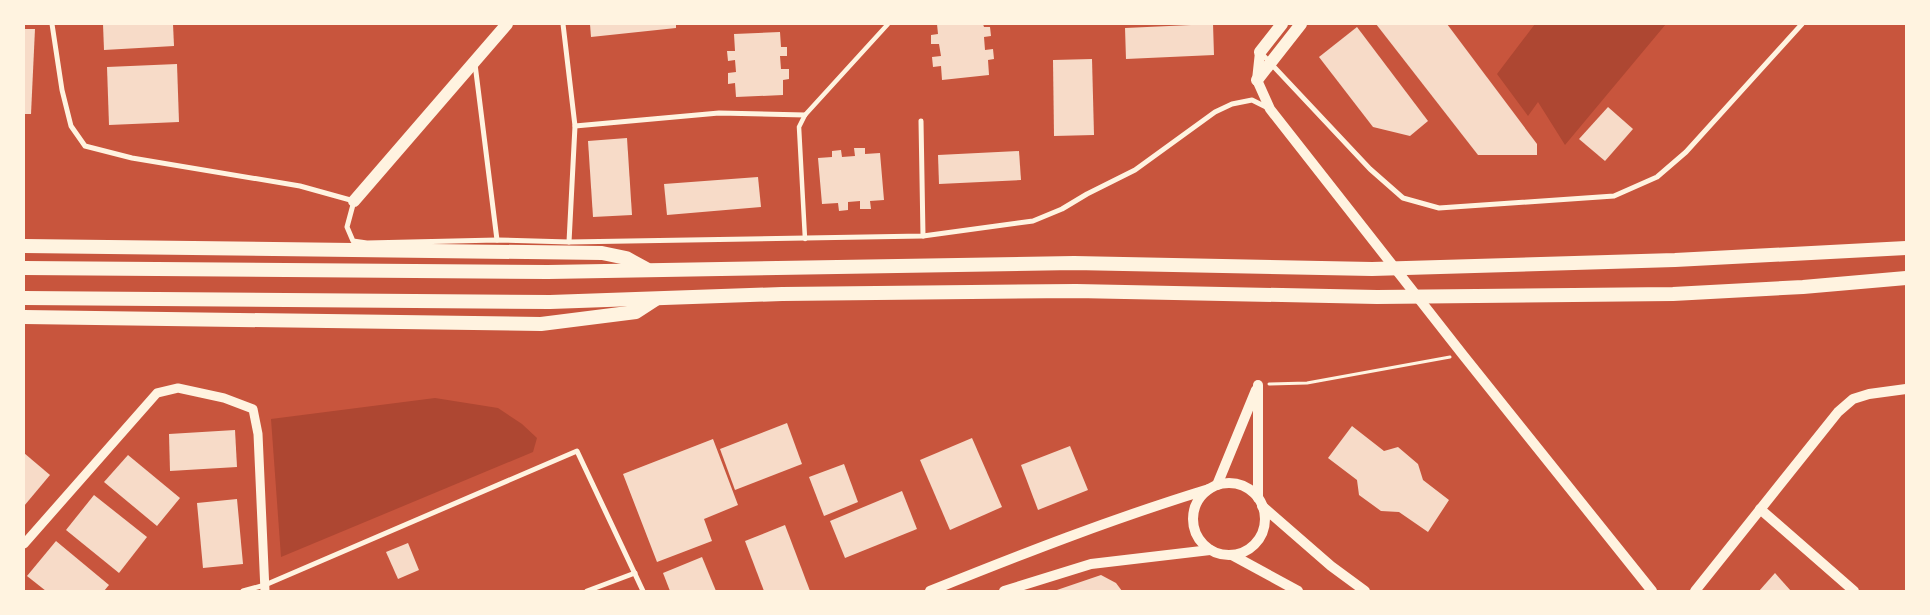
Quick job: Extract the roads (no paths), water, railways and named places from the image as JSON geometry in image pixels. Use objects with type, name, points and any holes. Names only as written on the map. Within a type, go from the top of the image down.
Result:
[{"type":"highway","points":[[24,246],[602,253],[626,258],[649,270]]},
{"type":"highway","points":[[24,268],[548,272],[1074,263],[1372,269],[1675,260],[1906,248]]},
{"type":"highway","points":[[24,298],[550,302],[782,294],[1076,290],[1377,297],[1673,294],[1803,287],[1906,278]]},
{"type":"highway","points":[[24,317],[541,324],[636,312],[658,298]]},
{"type":"main road","points":[[354,201],[507,24]]},
{"type":"main road","points":[[1282,24],[1260,52],[1258,80],[1270,109],[1463,355],[1652,591]]},
{"type":"main road","points":[[1258,80],[1301,24]]},
{"type":"main road","points":[[1258,385],[1260,502],[1265,517],[1264,528],[1260,538],[1243,552],[1232,555],[1220,554],[1210,550],[1201,542],[1195,532],[1193,520],[1197,503],[1213,487],[1258,385]]},
{"type":"main road","points":[[1695,591],[1838,412],[1853,400],[1869,394],[1906,389]]},
{"type":"main road","points":[[930,591],[1159,504],[1226,483],[1244,486],[1331,566],[1365,591]]},
{"type":"main road","points":[[1760,509],[1854,591]]},
{"type":"main road","points":[[1004,591],[1091,564],[1210,550]]},
{"type":"main road","points":[[1232,555],[1298,591]]},
{"type":"street","points":[[52,24],[62,90],[71,126],[85,146],[132,158],[300,186],[354,201],[347,227],[352,241],[367,243],[497,240],[569,242],[923,236],[1033,221],[1062,209],[1135,170],[1215,112],[1232,104],[1252,100],[1270,109]]},
{"type":"street","points":[[563,24],[575,126],[569,242]]},
{"type":"street","points":[[805,239],[799,127],[805,115],[888,24]]},
{"type":"street","points":[[1260,52],[1370,169],[1403,198],[1439,208],[1614,196],[1657,177],[1686,152],[1802,24]]},
{"type":"street","points":[[474,63],[497,240]]},
{"type":"street","points":[[575,126],[719,114],[805,115]]},
{"type":"street","points":[[921,122],[923,236]]},
{"type":"street","points":[[24,544],[157,393],[178,388],[224,398],[253,409],[258,434],[265,588]]},
{"type":"street","points":[[243,591],[265,588],[577,451],[643,591]]},
{"type":"street","points":[[587,591],[635,573]]}]
